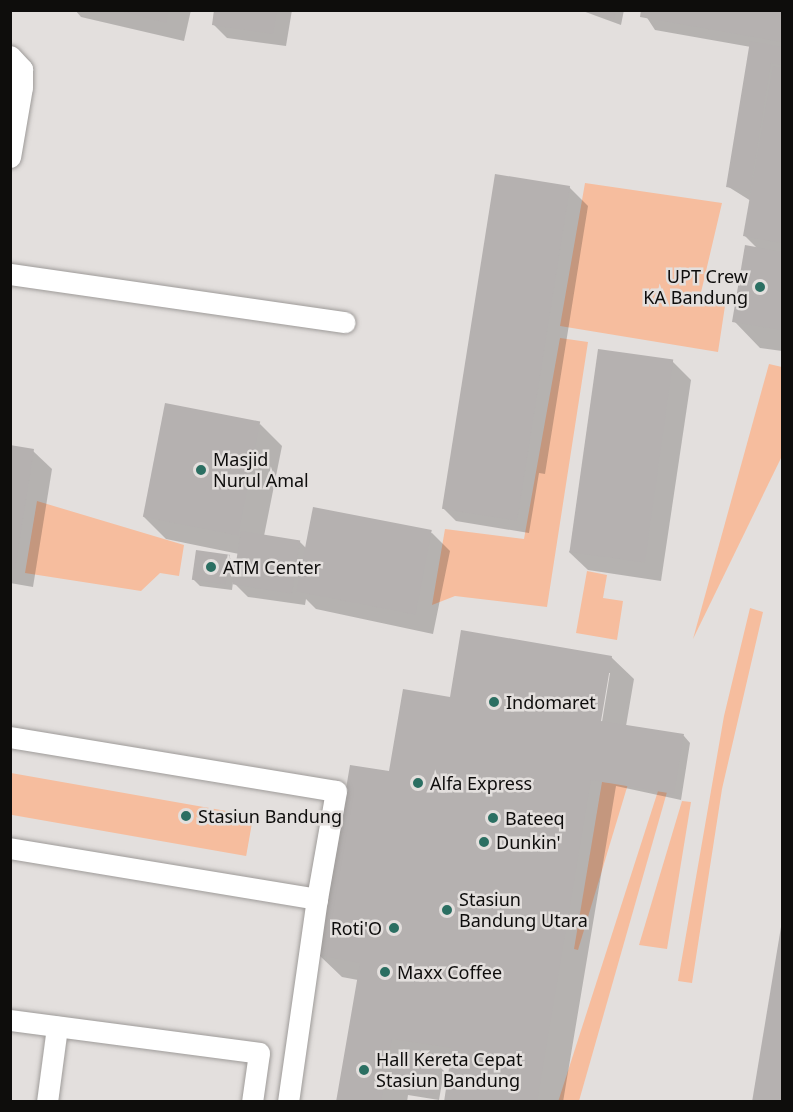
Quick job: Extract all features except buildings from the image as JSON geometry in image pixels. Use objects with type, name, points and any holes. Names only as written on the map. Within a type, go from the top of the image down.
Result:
[{"type":"lane","points":[[10,56],[22,69],[22,87],[10,157]]},
{"type":"lane","points":[[10,274],[345,322]]},
{"type":"lane","points":[[10,737],[336,791],[317,899],[288,1101]]},
{"type":"lane","points":[[10,848],[317,899]]},
{"type":"lane","points":[[10,1020],[259,1053],[252,1101]]},
{"type":"lane","points":[[47,1101],[57,1027]]},
{"type":"shaded area","points":[[585,183],[722,203],[699,301],[725,306],[718,352],[560,326]]},
{"type":"shaded area","points":[[560,338],[588,342],[547,607],[455,596],[432,605],[445,529],[524,539]]},
{"type":"shaded area","points":[[769,364],[782,367],[782,456],[693,639]]},
{"type":"shaded area","points":[[37,501],[184,545],[179,576],[160,573],[141,591],[25,573]]},
{"type":"shaded area","points":[[587,571],[607,575],[603,598],[623,601],[617,640],[576,633]]},
{"type":"shaded area","points":[[750,608],[763,612],[722,789],[692,983],[678,981],[724,716]]},
{"type":"shaded area","points":[[11,773],[253,816],[246,856],[10,814]]},
{"type":"shaded area","points":[[602,782],[628,784],[578,950],[574,949]]},
{"type":"shaded area","points":[[658,791],[667,792],[579,1101],[558,1102]]},
{"type":"shaded area","points":[[682,801],[691,802],[667,949],[639,945]]},
{"type":"place","name":"UPT Crew KA Bandung","points":[[760,287]]},
{"type":"place","name":"Masjid Nurul Amal","points":[[201,470]]},
{"type":"place","name":"ATM Center","points":[[211,567]]},
{"type":"place","name":"Indomaret","points":[[494,702]]},
{"type":"place","name":"Alfa Express","points":[[418,783]]},
{"type":"place","name":"Stasiun Bandung","points":[[186,816]]},
{"type":"place","name":"Bateeq","points":[[493,818]]},
{"type":"place","name":"Dunkin'","points":[[484,842]]},
{"type":"place","name":"Stasiun Bandung Utara","points":[[447,910]]},
{"type":"place","name":"Roti'O","points":[[394,928]]},
{"type":"place","name":"Maxx Coffee","points":[[385,972]]},
{"type":"place","name":"Hall Kereta Cepat Stasiun Bandung","points":[[364,1070]]}]
